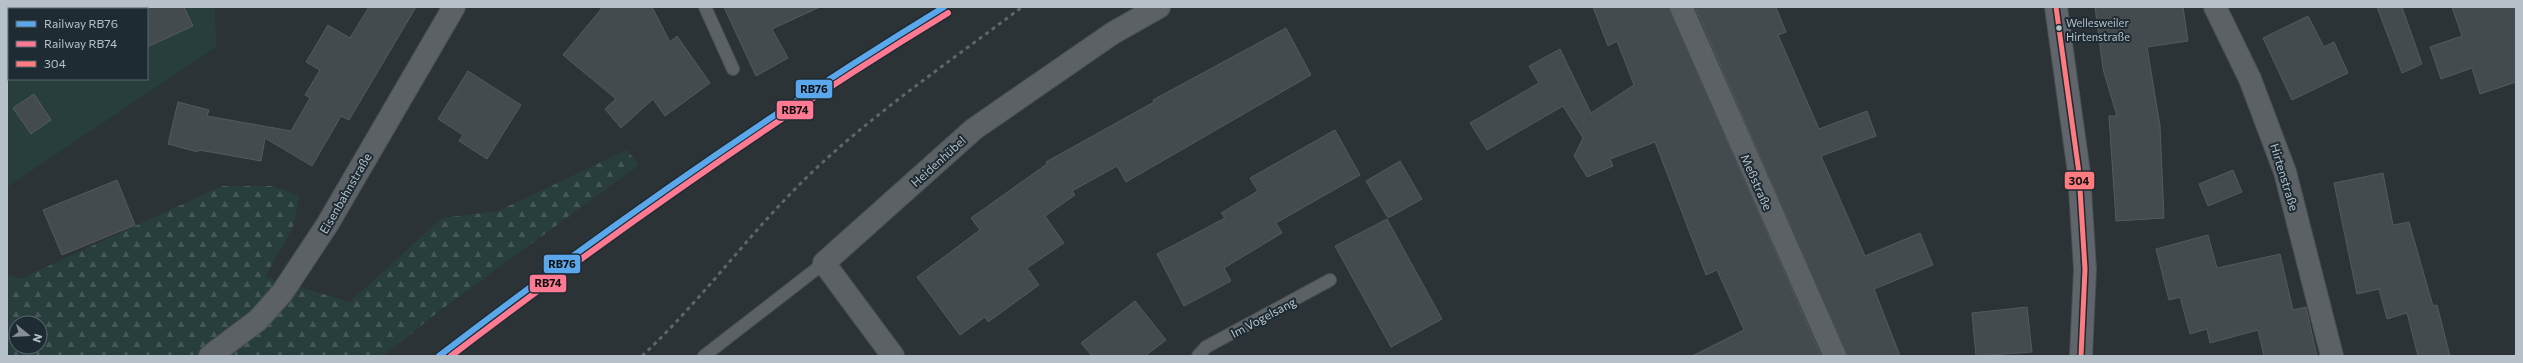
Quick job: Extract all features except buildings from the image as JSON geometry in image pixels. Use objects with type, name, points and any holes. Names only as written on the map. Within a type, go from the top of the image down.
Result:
[{"type":"main road","points":[[2056,7],[2079,181],[2085,269],[2081,356]]},
{"type":"street","name":"Eisenbahnstraße","points":[[210,356],[258,320],[282,293],[327,225],[454,7]]},
{"type":"street","name":"Heidenhübel","points":[[824,263],[974,129],[1112,33],[1159,7]]},
{"type":"street","name":"Meßstraße","points":[[1681,7],[1835,356]]},
{"type":"street","name":"Hirtenstraße","points":[[2215,7],[2250,79],[2285,172],[2332,356]]},
{"type":"street","points":[[824,263],[893,356]]},
{"type":"lane","points":[[705,7],[733,69]]},
{"type":"lane","points":[[704,356],[824,263]]},
{"type":"lane","name":"Im Vogelsang","points":[[1198,356],[1206,347],[1330,280]]},
{"type":"green space","points":[[7,7],[215,7],[216,47],[7,187]]},
{"type":"green space","points":[[627,150],[639,165],[438,312],[383,356],[7,356],[7,275],[20,279],[222,186],[273,186],[299,196],[293,227],[265,277],[350,302],[442,218],[498,211]]},
{"type":"railway","points":[[642,356],[703,293],[780,205],[825,160],[879,114],[1022,7]]},
{"type":"rail line","name":"RB76","points":[[439,356],[624,219],[750,131],[944,7]]},
{"type":"rail line","name":"RB74","points":[[451,356],[572,266],[695,178],[820,94],[948,13]]},
{"type":"transit line","name":"304","points":[[2056,7],[2079,173],[2085,269],[2081,356]]},
{"type":"place","name":"Wellesweiler Hirtenstraße","points":[[2059,28]]}]
